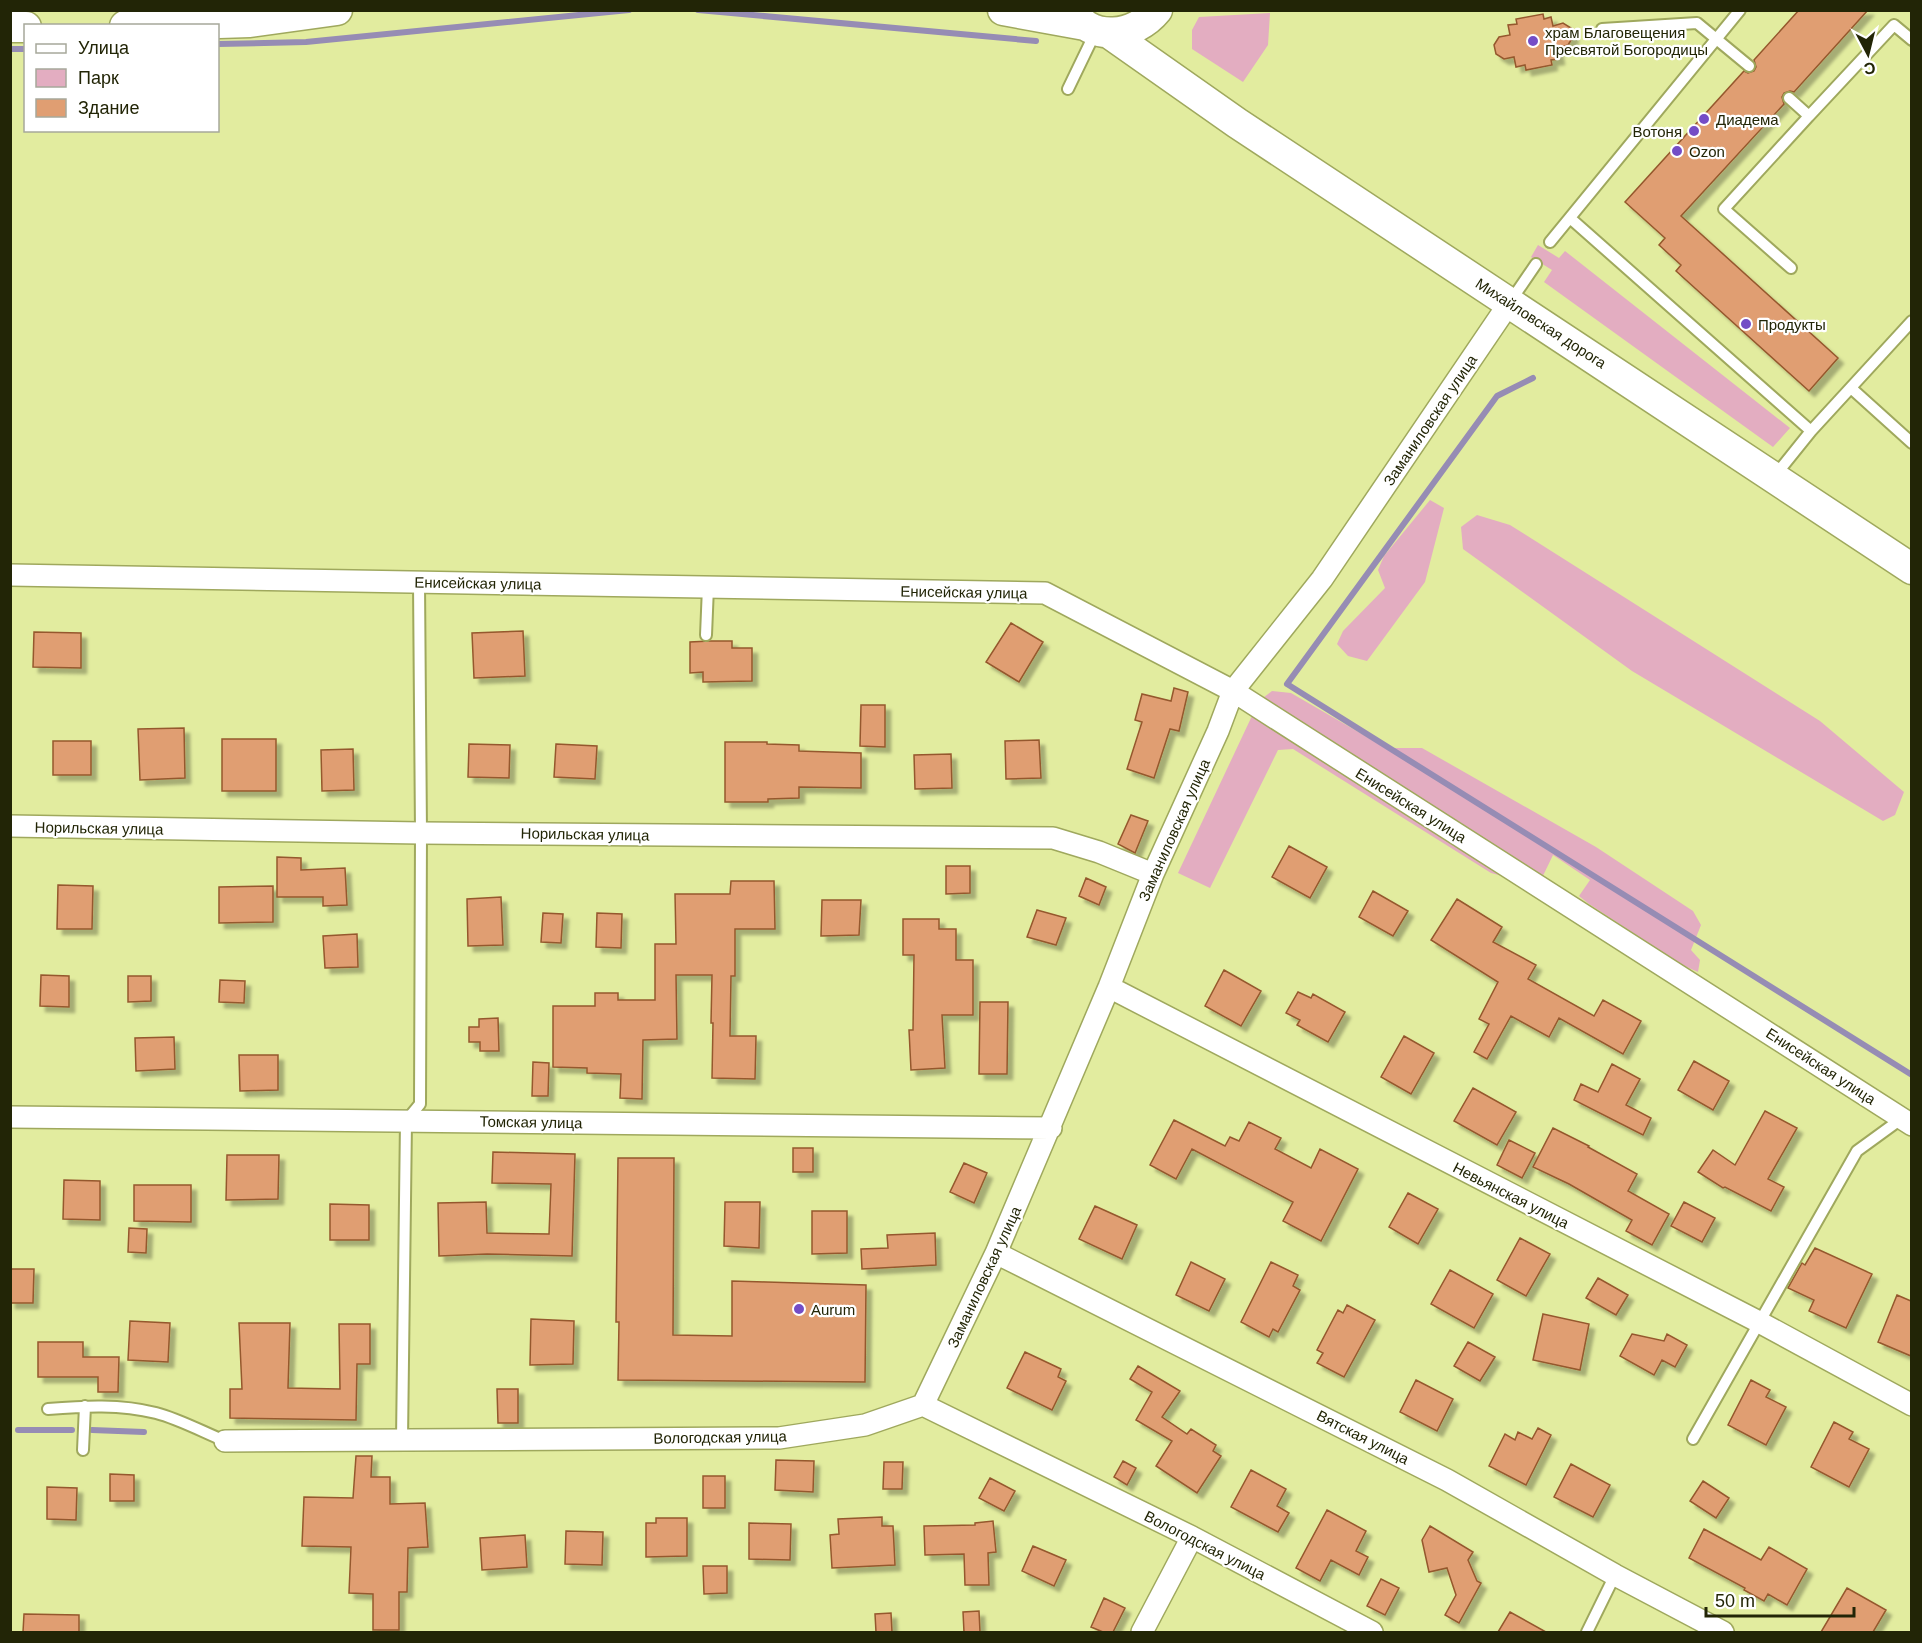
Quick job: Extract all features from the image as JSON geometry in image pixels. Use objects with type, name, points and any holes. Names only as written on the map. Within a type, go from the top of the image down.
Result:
[{"type":"street","points":[[188,24],[250,22],[337,10]]},
{"type":"street","name":"Михайловская дорога","points":[[1003,10],[1090,25],[1172,77],[1237,123],[1911,569]]},
{"type":"street","points":[[1090,25],[1131,30],[1142,25],[1157,10]]},
{"type":"street","name":"Михайловская дорога","points":[[1157,10],[1153,24],[1155,47],[1159,58],[1172,77]]},
{"type":"street","name":"Заманиловская улица","points":[[923,1405],[996,1253],[1051,1128],[1153,874],[1218,730],[1233,691],[1322,579],[1510,302]]},
{"type":"street","name":"Енисейская улица","points":[[10,575],[1045,593],[1233,691],[1906,1122]]},
{"type":"street","name":"Норильская улица","points":[[10,826],[421,833],[1053,838],[1099,852],[1153,874]]},
{"type":"street","name":"Невьянская улица","points":[[1109,987],[1759,1322],[1911,1405]]},
{"type":"street","name":"Томская улица","points":[[10,1117],[1051,1128]]},
{"type":"street","name":"Вятская улица","points":[[996,1253],[1448,1480],[1615,1575],[1723,1632]]},
{"type":"street","name":"Вологодская улица","points":[[225,1442],[779,1438],[865,1425],[923,1405],[1192,1537],[1372,1632]]},
{"type":"street","points":[[1142,1632],[1192,1537]]},
{"type":"lane","points":[[1550,242],[1740,10]]},
{"type":"lane","points":[[1602,29],[1697,22],[1749,66]]},
{"type":"lane","points":[[1068,89],[1090,25]]},
{"type":"lane","points":[[1791,268],[1724,209],[1894,25],[1911,40]]},
{"type":"lane","points":[[1789,98],[1809,116]]},
{"type":"lane","points":[[1570,218],[1812,430]]},
{"type":"lane","points":[[1510,302],[1536,264]]},
{"type":"lane","points":[[1774,477],[1812,430],[1911,321]]},
{"type":"lane","points":[[1851,388],[1911,443]]},
{"type":"lane","points":[[402,1440],[406,1121],[420,1104],[419,582]]},
{"type":"lane","points":[[706,635],[708,587]]},
{"type":"lane","points":[[1693,1439],[1857,1151],[1906,1122]]},
{"type":"lane","points":[[83,1450],[86,1406]]},
{"type":"lane","points":[[48,1409],[86,1406],[125,1408],[157,1413],[225,1442]]},
{"type":"lane","points":[[1587,1632],[1615,1575]]},
{"type":"green space","points":[[1270,13],[1268,45],[1243,82],[1192,49],[1192,30],[1199,17]]},
{"type":"green space","points":[[1538,245],[1559,258],[1565,251],[1790,428],[1773,447],[1544,282],[1552,270],[1531,257]]},
{"type":"green space","points":[[1430,500],[1444,508],[1425,582],[1367,661],[1348,656],[1337,644],[1343,631],[1385,588],[1378,570],[1384,556]]},
{"type":"green space","points":[[1477,515],[1510,525],[1820,721],[1904,792],[1895,815],[1883,821],[1632,671],[1463,549],[1461,527]]},
{"type":"green space","points":[[1272,691],[1291,693],[1386,748],[1422,748],[1596,847],[1693,911],[1701,925],[1691,950],[1700,960],[1698,972],[1680,964],[1579,896],[1590,880],[1553,855],[1540,882],[1529,883],[1491,873],[1293,749],[1278,750],[1210,888],[1178,873],[1259,701]]},
{"type":"building","points":[[1799,10],[1868,10],[1794,92],[1784,93],[1782,97],[1784,104],[1681,216],[1838,358],[1809,391],[1676,271],[1681,265],[1659,245],[1665,238],[1625,202],[1744,71],[1748,73],[1754,71],[1756,67],[1754,60]]},
{"type":"building","name":"храм Благовещения Пресвятой Богородицы","points":[[1543,14],[1544,19],[1551,17],[1553,26],[1563,23],[1571,28],[1573,37],[1568,45],[1557,48],[1559,59],[1551,60],[1552,65],[1526,70],[1525,65],[1516,67],[1514,57],[1504,59],[1496,54],[1494,45],[1499,37],[1510,35],[1508,25],[1517,24],[1516,19]]},
{"type":"building","points":[[1011,623],[1043,642],[1019,682],[986,662]]},
{"type":"building","points":[[523,631],[525,676],[474,678],[472,633]]},
{"type":"building","points":[[34,632],[81,633],[81,668],[33,667]]},
{"type":"building","points":[[732,641],[732,648],[752,648],[752,681],[703,682],[703,672],[690,673],[690,642]]},
{"type":"building","points":[[1174,688],[1188,692],[1179,731],[1170,729],[1154,778],[1127,769],[1142,722],[1135,720],[1142,694],[1171,701]]},
{"type":"building","points":[[861,705],[885,705],[885,747],[860,746]]},
{"type":"building","points":[[184,728],[185,778],[140,780],[138,729]]},
{"type":"building","points":[[222,739],[276,739],[276,791],[222,791]]},
{"type":"building","points":[[1039,740],[1041,778],[1006,779],[1005,741]]},
{"type":"building","points":[[53,741],[91,741],[91,775],[53,775]]},
{"type":"building","points":[[725,742],[767,742],[767,744],[799,745],[799,751],[861,753],[861,788],[799,787],[799,798],[768,799],[768,802],[725,802]]},
{"type":"building","points":[[469,744],[510,745],[509,778],[468,777]]},
{"type":"building","points":[[556,744],[597,746],[595,779],[554,777]]},
{"type":"building","points":[[353,749],[354,790],[322,791],[321,750]]},
{"type":"building","points":[[951,754],[952,788],[915,789],[914,755]]},
{"type":"building","points":[[1131,815],[1148,821],[1135,853],[1118,844]]},
{"type":"building","points":[[1289,846],[1327,867],[1310,898],[1272,877]]},
{"type":"building","points":[[277,857],[301,858],[301,870],[345,868],[347,905],[323,906],[323,897],[277,897]]},
{"type":"building","points":[[946,866],[970,866],[970,893],[946,894]]},
{"type":"building","points":[[1086,878],[1106,887],[1099,905],[1079,896]]},
{"type":"building","points":[[731,881],[774,881],[775,929],[735,929],[735,976],[731,976],[730,1036],[756,1036],[755,1079],[712,1078],[712,975],[676,975],[677,1039],[643,1040],[642,1099],[620,1098],[621,1074],[587,1073],[587,1068],[553,1067],[553,1006],[595,1006],[595,993],[618,993],[618,1000],[655,1000],[655,944],[676,944],[675,894],[730,894]]},
{"type":"building","points":[[58,885],[93,886],[92,929],[57,929]]},
{"type":"building","points":[[273,886],[273,922],[219,923],[219,887]]},
{"type":"building","points":[[1373,891],[1408,911],[1393,936],[1359,917]]},
{"type":"building","points":[[501,897],[503,945],[468,946],[467,899]]},
{"type":"building","points":[[1457,899],[1502,927],[1493,942],[1536,965],[1528,979],[1594,1016],[1603,1000],[1641,1021],[1623,1054],[1559,1018],[1549,1037],[1511,1016],[1487,1059],[1474,1052],[1489,1024],[1479,1019],[1498,982],[1431,940]]},
{"type":"building","points":[[822,900],[861,900],[859,935],[821,936]]},
{"type":"building","points":[[1037,910],[1066,918],[1056,945],[1027,937]]},
{"type":"building","points":[[543,913],[563,914],[561,943],[541,942]]},
{"type":"building","points":[[597,913],[622,914],[621,948],[596,947]]},
{"type":"building","points":[[903,919],[939,919],[939,929],[956,929],[956,960],[973,960],[973,1015],[942,1015],[945,1068],[911,1070],[909,1030],[913,1030],[914,955],[903,955]]},
{"type":"building","points":[[357,934],[358,967],[325,968],[323,936]]},
{"type":"building","points":[[1224,970],[1261,991],[1241,1026],[1205,1006]]},
{"type":"building","points":[[41,975],[69,976],[69,1007],[40,1006]]},
{"type":"building","points":[[128,976],[151,976],[151,1001],[128,1002]]},
{"type":"building","points":[[220,980],[245,981],[244,1003],[219,1002]]},
{"type":"building","points":[[1298,992],[1311,998],[1313,994],[1345,1012],[1328,1042],[1297,1025],[1300,1020],[1286,1013]]},
{"type":"building","points":[[980,1002],[1008,1002],[1007,1074],[979,1074]]},
{"type":"building","points":[[498,1018],[499,1051],[480,1051],[480,1042],[469,1042],[469,1027],[479,1027],[479,1019]]},
{"type":"building","points":[[1404,1036],[1434,1053],[1411,1094],[1381,1077]]},
{"type":"building","points":[[174,1037],[175,1069],[136,1071],[135,1038]]},
{"type":"building","points":[[239,1055],[278,1055],[278,1090],[240,1091]]},
{"type":"building","points":[[1694,1061],[1729,1081],[1713,1110],[1678,1090]]},
{"type":"building","points":[[533,1062],[549,1063],[548,1096],[532,1096]]},
{"type":"building","points":[[1612,1064],[1640,1079],[1626,1105],[1651,1118],[1643,1135],[1574,1100],[1581,1084],[1598,1092]]},
{"type":"building","points":[[1473,1088],[1516,1112],[1497,1145],[1454,1121]]},
{"type":"building","points":[[1765,1111],[1797,1128],[1768,1179],[1784,1187],[1771,1211],[1723,1188],[1698,1172],[1713,1150],[1735,1165]]},
{"type":"building","points":[[1174,1120],[1225,1146],[1230,1137],[1239,1141],[1249,1122],[1281,1138],[1275,1149],[1311,1168],[1320,1149],[1358,1169],[1321,1241],[1283,1221],[1293,1202],[1192,1149],[1176,1179],[1150,1165]]},
{"type":"building","points":[[1553,1128],[1637,1174],[1628,1191],[1669,1214],[1652,1245],[1626,1231],[1632,1220],[1569,1184],[1533,1167]]},
{"type":"building","points":[[1509,1140],[1535,1153],[1522,1178],[1497,1165]]},
{"type":"building","points":[[793,1148],[813,1148],[813,1172],[793,1172]]},
{"type":"building","points":[[493,1152],[575,1154],[572,1256],[487,1254],[439,1256],[438,1203],[486,1202],[487,1233],[549,1234],[551,1184],[492,1183]]},
{"type":"building","points":[[227,1155],[279,1155],[278,1199],[226,1200]]},
{"type":"building","name":"Aurum","points":[[618,1158],[674,1158],[673,1335],[732,1336],[732,1281],[866,1285],[865,1382],[618,1380],[619,1322],[616,1322]]},
{"type":"building","points":[[964,1163],[987,1173],[974,1203],[950,1192]]},
{"type":"building","points":[[64,1180],[100,1181],[100,1220],[63,1219]]},
{"type":"building","points":[[134,1185],[191,1185],[191,1222],[134,1221]]},
{"type":"building","points":[[1408,1193],[1438,1209],[1418,1244],[1389,1227]]},
{"type":"building","points":[[725,1202],[760,1202],[759,1248],[724,1246]]},
{"type":"building","points":[[1684,1202],[1715,1218],[1702,1242],[1671,1226]]},
{"type":"building","points":[[330,1204],[369,1205],[369,1240],[330,1240]]},
{"type":"building","points":[[1095,1206],[1137,1225],[1122,1259],[1079,1239]]},
{"type":"building","points":[[812,1211],[847,1211],[847,1253],[812,1254]]},
{"type":"building","points":[[129,1228],[147,1229],[146,1253],[128,1252]]},
{"type":"building","points":[[935,1233],[936,1265],[862,1269],[861,1249],[888,1248],[887,1235]]},
{"type":"building","points":[[1520,1238],[1550,1254],[1526,1296],[1497,1280]]},
{"type":"building","points":[[1815,1248],[1872,1274],[1846,1328],[1809,1311],[1814,1300],[1788,1288],[1802,1263],[1805,1265]]},
{"type":"building","points":[[1191,1262],[1225,1279],[1209,1311],[1176,1295]]},
{"type":"building","points":[[1271,1262],[1298,1275],[1293,1286],[1300,1290],[1278,1332],[1273,1329],[1269,1337],[1241,1322]]},
{"type":"building","points":[[10,1269],[34,1269],[33,1303],[10,1303]]},
{"type":"building","points":[[1450,1270],[1493,1294],[1474,1328],[1431,1304]]},
{"type":"building","points":[[1598,1278],[1628,1295],[1616,1315],[1586,1298]]},
{"type":"building","points":[[1897,1295],[1911,1301],[1911,1356],[1878,1342]]},
{"type":"building","points":[[1347,1305],[1375,1320],[1344,1377],[1317,1363],[1323,1353],[1317,1350],[1338,1310],[1343,1313]]},
{"type":"building","points":[[1543,1314],[1589,1324],[1580,1370],[1533,1360]]},
{"type":"building","points":[[531,1319],[574,1321],[573,1364],[530,1365]]},
{"type":"building","points":[[130,1321],[170,1323],[168,1362],[128,1360]]},
{"type":"building","points":[[239,1323],[290,1323],[288,1388],[340,1389],[339,1324],[370,1324],[370,1364],[357,1364],[356,1420],[230,1418],[230,1389],[242,1389]]},
{"type":"building","points":[[1632,1334],[1664,1341],[1667,1334],[1687,1345],[1675,1367],[1662,1360],[1654,1375],[1620,1356]]},
{"type":"building","points":[[38,1342],[83,1342],[83,1357],[119,1357],[118,1392],[98,1392],[98,1377],[38,1377]]},
{"type":"building","points":[[1468,1342],[1495,1357],[1480,1381],[1454,1366]]},
{"type":"building","points":[[1025,1352],[1061,1369],[1058,1377],[1066,1381],[1052,1410],[1007,1388]]},
{"type":"building","points":[[1138,1366],[1180,1391],[1162,1417],[1187,1434],[1191,1429],[1216,1445],[1213,1451],[1221,1456],[1197,1493],[1156,1466],[1172,1441],[1136,1420],[1152,1392],[1130,1379]]},
{"type":"building","points":[[1416,1380],[1453,1399],[1437,1431],[1400,1412]]},
{"type":"building","points":[[1751,1380],[1770,1390],[1766,1397],[1786,1407],[1766,1445],[1728,1425]]},
{"type":"building","points":[[497,1389],[518,1389],[518,1423],[498,1423]]},
{"type":"building","points":[[1834,1422],[1853,1432],[1849,1439],[1869,1449],[1849,1487],[1811,1467]]},
{"type":"building","points":[[1538,1428],[1551,1435],[1526,1485],[1489,1466],[1505,1434],[1515,1440],[1518,1432],[1532,1439]]},
{"type":"building","points":[[356,1456],[372,1456],[371,1477],[390,1477],[390,1504],[425,1503],[428,1547],[408,1548],[407,1592],[399,1592],[399,1630],[373,1630],[373,1594],[349,1593],[351,1547],[302,1546],[304,1497],[353,1498]]},
{"type":"building","points":[[776,1460],[814,1461],[813,1492],[775,1490]]},
{"type":"building","points":[[1123,1461],[1136,1468],[1127,1485],[1114,1477]]},
{"type":"building","points":[[884,1462],[903,1462],[902,1489],[883,1489]]},
{"type":"building","points":[[1571,1464],[1610,1485],[1593,1517],[1554,1497]]},
{"type":"building","points":[[1251,1470],[1286,1489],[1277,1506],[1289,1513],[1278,1532],[1231,1507]]},
{"type":"building","points":[[110,1474],[134,1475],[134,1501],[110,1501]]},
{"type":"building","points":[[703,1476],[725,1476],[725,1508],[703,1508]]},
{"type":"building","points":[[990,1478],[1015,1491],[1004,1511],[979,1498]]},
{"type":"building","points":[[1703,1481],[1729,1498],[1716,1518],[1690,1501]]},
{"type":"building","points":[[47,1487],[77,1488],[76,1520],[47,1519]]},
{"type":"building","points":[[1327,1510],[1366,1531],[1356,1551],[1368,1557],[1359,1575],[1331,1560],[1320,1581],[1296,1568]]},
{"type":"building","points":[[882,1517],[882,1526],[893,1526],[895,1565],[832,1568],[830,1535],[839,1534],[838,1519]]},
{"type":"building","points":[[656,1518],[687,1518],[687,1556],[646,1557],[646,1523],[656,1523]]},
{"type":"building","points":[[993,1521],[996,1552],[988,1553],[989,1585],[965,1585],[964,1554],[925,1555],[924,1526],[975,1525],[975,1523]]},
{"type":"building","points":[[749,1523],[791,1524],[790,1560],[749,1559]]},
{"type":"building","points":[[1430,1526],[1473,1552],[1468,1560],[1477,1581],[1481,1583],[1459,1623],[1445,1615],[1456,1595],[1447,1568],[1429,1572],[1422,1540]]},
{"type":"building","points":[[1704,1529],[1761,1560],[1769,1547],[1807,1569],[1787,1605],[1768,1594],[1764,1601],[1744,1590],[1745,1588],[1689,1558]]},
{"type":"building","points":[[566,1531],[603,1532],[602,1565],[565,1564]]},
{"type":"building","points":[[525,1535],[527,1567],[482,1570],[480,1538]]},
{"type":"building","points":[[1033,1546],[1066,1560],[1054,1586],[1022,1571]]},
{"type":"building","points":[[703,1566],[727,1566],[727,1593],[704,1594]]},
{"type":"building","points":[[1381,1579],[1399,1588],[1385,1615],[1367,1606]]},
{"type":"building","points":[[1847,1588],[1886,1610],[1873,1632],[1821,1632]]},
{"type":"building","points":[[1104,1598],[1125,1608],[1113,1632],[1103,1632],[1091,1627]]},
{"type":"building","points":[[979,1611],[980,1632],[964,1632],[963,1612]]},
{"type":"building","points":[[1510,1612],[1546,1632],[1498,1632]]},
{"type":"building","points":[[891,1613],[892,1632],[876,1632],[875,1614]]},
{"type":"building","points":[[24,1614],[79,1615],[79,1632],[23,1632]]},
{"type":"waterway","points":[[219,44],[306,42],[629,10]]},
{"type":"waterway","points":[[698,10],[1036,41]]},
{"type":"waterway","points":[[10,49],[24,49]]},
{"type":"waterway","points":[[1533,378],[1497,396],[1287,684],[1912,1075]]},
{"type":"waterway","points":[[18,1430],[72,1430]]},
{"type":"waterway","points":[[92,1430],[144,1432]]},
{"type":"place","name":"храм Благовещения Пресвятой Богородицы","points":[[1533,41]]},
{"type":"place","name":"Диадема","points":[[1704,119]]},
{"type":"place","name":"Вотоня","points":[[1694,131]]},
{"type":"place","name":"Ozon","points":[[1677,151]]},
{"type":"place","name":"Продукты","points":[[1746,324]]},
{"type":"place","name":"Aurum","points":[[799,1309]]}]
